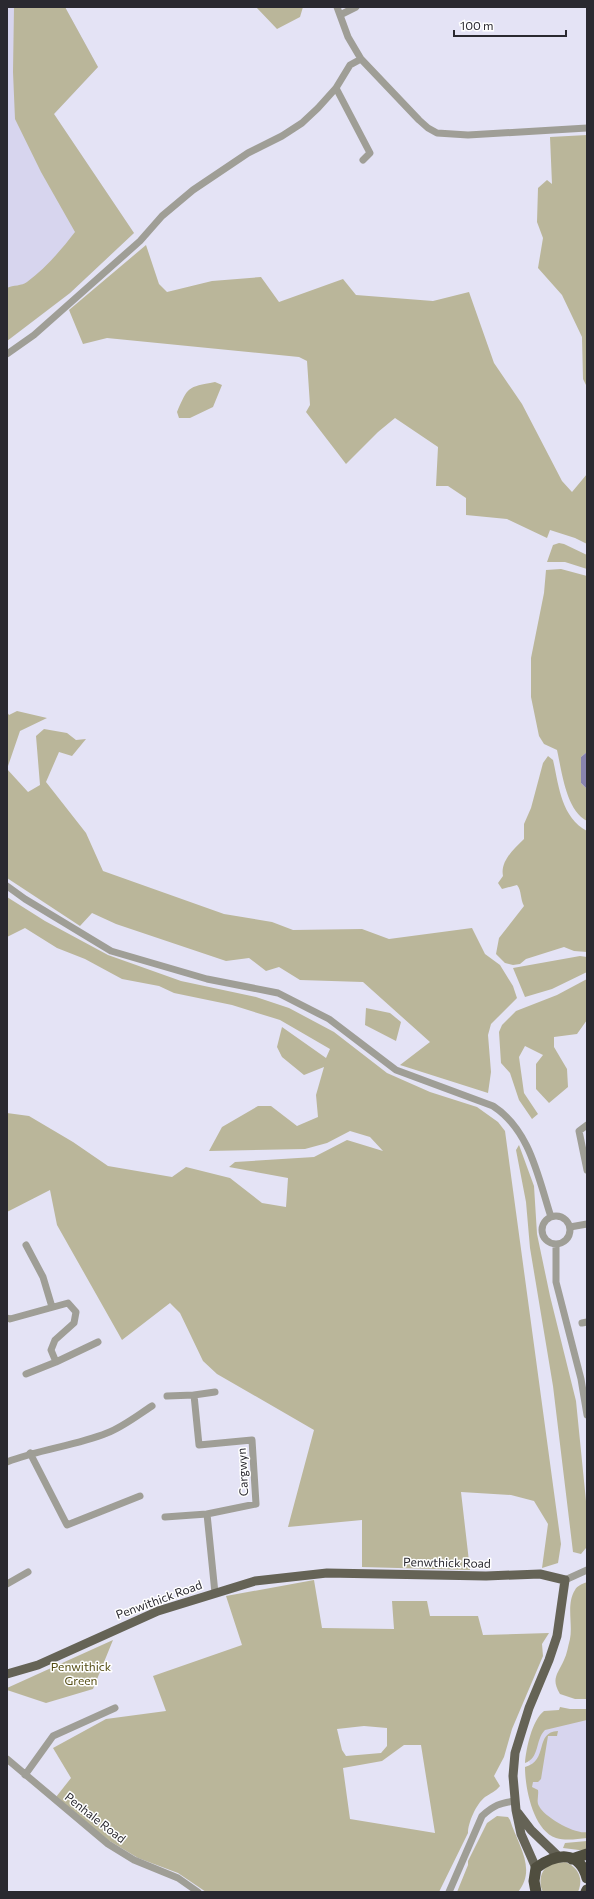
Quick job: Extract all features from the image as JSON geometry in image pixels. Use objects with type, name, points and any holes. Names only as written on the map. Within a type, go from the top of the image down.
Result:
[{"type":"highway","points":[[572,1859],[587,1854]]},
{"type":"highway","points":[[532,1890],[536,1868],[549,1859],[558,1856],[572,1859],[583,1868],[587,1878]]},
{"type":"main road","name":"Penwithick Road","points":[[7,1674],[45,1662],[158,1611],[215,1593],[256,1581],[327,1573]]},
{"type":"main road","name":"Penwthick Road","points":[[327,1573],[486,1576],[540,1574],[565,1580]]},
{"type":"main road","points":[[536,1868],[521,1834],[513,1776],[514,1753],[529,1708],[550,1660],[557,1636],[565,1580]]},
{"type":"main road","points":[[516,1806],[531,1830],[558,1856]]},
{"type":"street","points":[[337,7],[348,37],[361,59],[419,120],[428,128],[437,133],[468,135],[587,128]]},
{"type":"street","points":[[340,15],[356,7]]},
{"type":"street","points":[[7,354],[46,324],[140,241],[180,201],[248,153],[282,136],[302,123],[336,88],[350,65],[361,59]]},
{"type":"street","points":[[336,88],[370,153],[363,160]]},
{"type":"street","points":[[7,886],[25,899],[111,951],[207,979],[278,993],[329,1020],[396,1070],[493,1106],[504,1114],[520,1133],[533,1162],[551,1217]]},
{"type":"street","points":[[587,1124],[579,1131],[587,1170]]},
{"type":"street","points":[[551,1217],[563,1217],[570,1227],[567,1239],[556,1244],[548,1241],[543,1234],[544,1222],[551,1217]]},
{"type":"street","points":[[570,1227],[587,1224]]},
{"type":"street","points":[[556,1244],[556,1282],[581,1380],[587,1415]]},
{"type":"street","points":[[26,1245],[43,1277],[52,1307]]},
{"type":"street","points":[[7,1318],[10,1319],[68,1303],[76,1312],[74,1323],[55,1340],[51,1350],[56,1362]]},
{"type":"street","points":[[26,1374],[56,1362],[98,1342]]},
{"type":"street","points":[[167,1396],[194,1395],[215,1392]]},
{"type":"street","name":"Cargwyn","points":[[194,1395],[199,1445],[252,1440],[256,1504],[207,1514]]},
{"type":"street","points":[[7,1462],[30,1453],[73,1445],[109,1433],[152,1406]]},
{"type":"street","points":[[30,1453],[68,1524],[140,1496]]},
{"type":"street","points":[[165,1517],[207,1514],[215,1593]]},
{"type":"street","points":[[565,1580],[587,1570]]},
{"type":"street","points":[[7,1584],[28,1572]]},
{"type":"street","points":[[25,1775],[53,1736],[115,1708]]},
{"type":"street","name":"Penhale Road","points":[[7,1759],[108,1844],[134,1860],[178,1878],[198,1892]]},
{"type":"street","points":[[449,1892],[482,1816],[492,1807],[516,1806]]},
{"type":"shaded area","points":[[7,7],[65,7],[98,67],[54,114],[134,233],[70,293],[7,341]]},
{"type":"shaded area","points":[[587,752],[587,789],[581,783],[581,757]]},
{"type":"shaded area","points":[[559,1709],[587,1712],[587,1836],[552,1833],[529,1788],[531,1766],[529,1762],[533,1739],[558,1713]]},
{"type":"green space","points":[[14,7],[65,7],[98,67],[54,114],[134,233],[70,293],[7,341],[7,288],[25,283],[34,277],[53,258],[75,232],[41,172],[15,119],[13,72]]},
{"type":"green space","points":[[256,7],[303,7],[300,17],[277,29]]},
{"type":"green space","points":[[587,135],[587,387],[583,379],[582,337],[562,295],[538,268],[543,238],[537,222],[538,188],[547,180],[552,184],[550,137]]},
{"type":"green space","points":[[146,245],[159,284],[167,292],[212,281],[261,277],[279,302],[343,279],[356,295],[433,301],[469,292],[494,363],[522,404],[562,481],[572,492],[587,474],[587,544],[575,538],[550,530],[547,538],[507,519],[466,515],[466,498],[448,486],[436,486],[438,447],[395,418],[378,432],[346,464],[306,412],[310,405],[307,361],[299,357],[107,338],[83,344],[69,310]]},
{"type":"green space","points":[[215,382],[222,385],[213,407],[190,418],[179,418],[177,412],[186,393],[199,385]]},
{"type":"green space","points":[[559,543],[587,555],[587,569],[565,562],[547,562],[553,545]]},
{"type":"green space","points":[[561,569],[587,576],[587,752],[581,757],[581,783],[587,789],[587,821],[580,816],[570,800],[563,779],[557,750],[544,744],[539,736],[531,697],[531,658],[544,593],[546,570]]},
{"type":"green space","points":[[17,711],[47,718],[20,731],[7,769],[7,712],[9,715]]},
{"type":"green space","points":[[44,729],[67,733],[76,740],[86,739],[72,756],[59,752],[46,782],[86,833],[103,871],[224,914],[272,922],[293,930],[362,929],[389,939],[472,928],[485,954],[500,965],[513,986],[517,998],[491,1024],[488,1035],[491,1072],[488,1093],[400,1065],[430,1042],[363,982],[300,980],[279,967],[266,971],[249,958],[226,961],[116,924],[92,913],[80,926],[7,878],[7,769],[28,792],[40,785],[36,736]]},
{"type":"green space","points":[[548,756],[553,760],[562,800],[566,809],[578,825],[587,831],[587,952],[574,951],[564,947],[526,959],[520,964],[513,965],[505,963],[496,954],[499,938],[524,906],[520,890],[517,885],[502,889],[498,883],[503,876],[506,860],[512,851],[524,839],[524,824],[531,808],[543,763]]},
{"type":"green space","points":[[7,897],[45,921],[108,955],[181,981],[256,997],[289,1008],[334,1032],[387,1073],[430,1092],[477,1107],[498,1122],[505,1131],[561,1544],[558,1563],[542,1568],[548,1524],[534,1501],[511,1495],[461,1492],[470,1570],[362,1567],[362,1520],[288,1527],[314,1430],[217,1374],[203,1361],[180,1313],[170,1303],[122,1340],[57,1225],[50,1190],[7,1212],[7,1113],[29,1116],[73,1142],[108,1166],[172,1177],[186,1167],[230,1178],[262,1203],[286,1207],[288,1178],[229,1167],[235,1162],[314,1157],[347,1140],[383,1151],[370,1137],[350,1131],[327,1143],[305,1149],[209,1151],[222,1127],[258,1106],[271,1106],[297,1126],[318,1117],[316,1095],[324,1067],[304,1075],[282,1057],[277,1047],[282,1027],[326,1058],[330,1049],[280,1020],[232,1005],[174,993],[159,986],[122,979],[85,959],[57,948],[25,928],[7,937]]},
{"type":"green space","points":[[580,956],[587,957],[587,972],[552,989],[525,997],[513,968]]},
{"type":"green space","points":[[587,979],[587,1020],[577,1034],[554,1037],[554,1047],[567,1069],[568,1087],[549,1103],[536,1089],[536,1064],[543,1055],[525,1046],[519,1057],[524,1093],[538,1114],[532,1119],[519,1100],[510,1073],[501,1063],[499,1032],[502,1025],[516,1011],[557,995]]},
{"type":"green space","points":[[366,1008],[390,1013],[401,1022],[396,1041],[365,1025]]},
{"type":"green space","points":[[519,1145],[534,1186],[537,1234],[550,1296],[576,1401],[586,1501],[586,1548],[581,1554],[573,1552],[553,1386],[530,1248],[526,1202],[516,1150]]},
{"type":"green space","points":[[314,1580],[322,1628],[394,1629],[392,1601],[427,1601],[430,1616],[478,1616],[483,1635],[549,1633],[542,1644],[543,1656],[512,1729],[504,1757],[494,1776],[500,1786],[482,1800],[473,1814],[469,1824],[468,1833],[439,1892],[206,1892],[178,1873],[138,1858],[108,1840],[56,1797],[71,1778],[53,1748],[106,1719],[166,1711],[153,1676],[242,1645],[226,1596]],"holes":[[[364,1726],[387,1728],[387,1746],[381,1753],[346,1756],[342,1750],[337,1729]],[[404,1745],[421,1745],[435,1833],[350,1819],[343,1768],[382,1761]]]},
{"type":"green space","points":[[587,1582],[587,1699],[575,1699],[560,1694],[555,1681],[557,1673],[566,1655],[570,1639],[570,1608],[572,1596],[577,1587]]},
{"type":"green space","name":"Penwithick Green","points":[[113,1640],[93,1689],[46,1703],[7,1690],[7,1688]]},
{"type":"green space","points":[[560,1707],[570,1709],[587,1709],[587,1720],[545,1730],[533,1757],[530,1761],[525,1763],[528,1743],[536,1721],[544,1711],[559,1710]]},
{"type":"green space","points":[[558,1731],[557,1736],[548,1736],[541,1779],[538,1782],[533,1782],[532,1787],[538,1790],[538,1804],[547,1815],[568,1828],[576,1831],[587,1832],[587,1838],[572,1840],[556,1838],[548,1834],[536,1818],[529,1797],[525,1767],[532,1764],[537,1759],[546,1736]]},
{"type":"green space","points":[[497,1816],[508,1817],[521,1848],[526,1866],[526,1875],[523,1883],[518,1892],[457,1892],[468,1865],[468,1861],[487,1823]]},
{"type":"green space","points":[[587,1841],[587,1851],[563,1848],[565,1843]]},
{"type":"green space","points":[[565,1862],[570,1864],[579,1874],[580,1887],[578,1892],[543,1892],[540,1880],[545,1869],[553,1863]]}]
